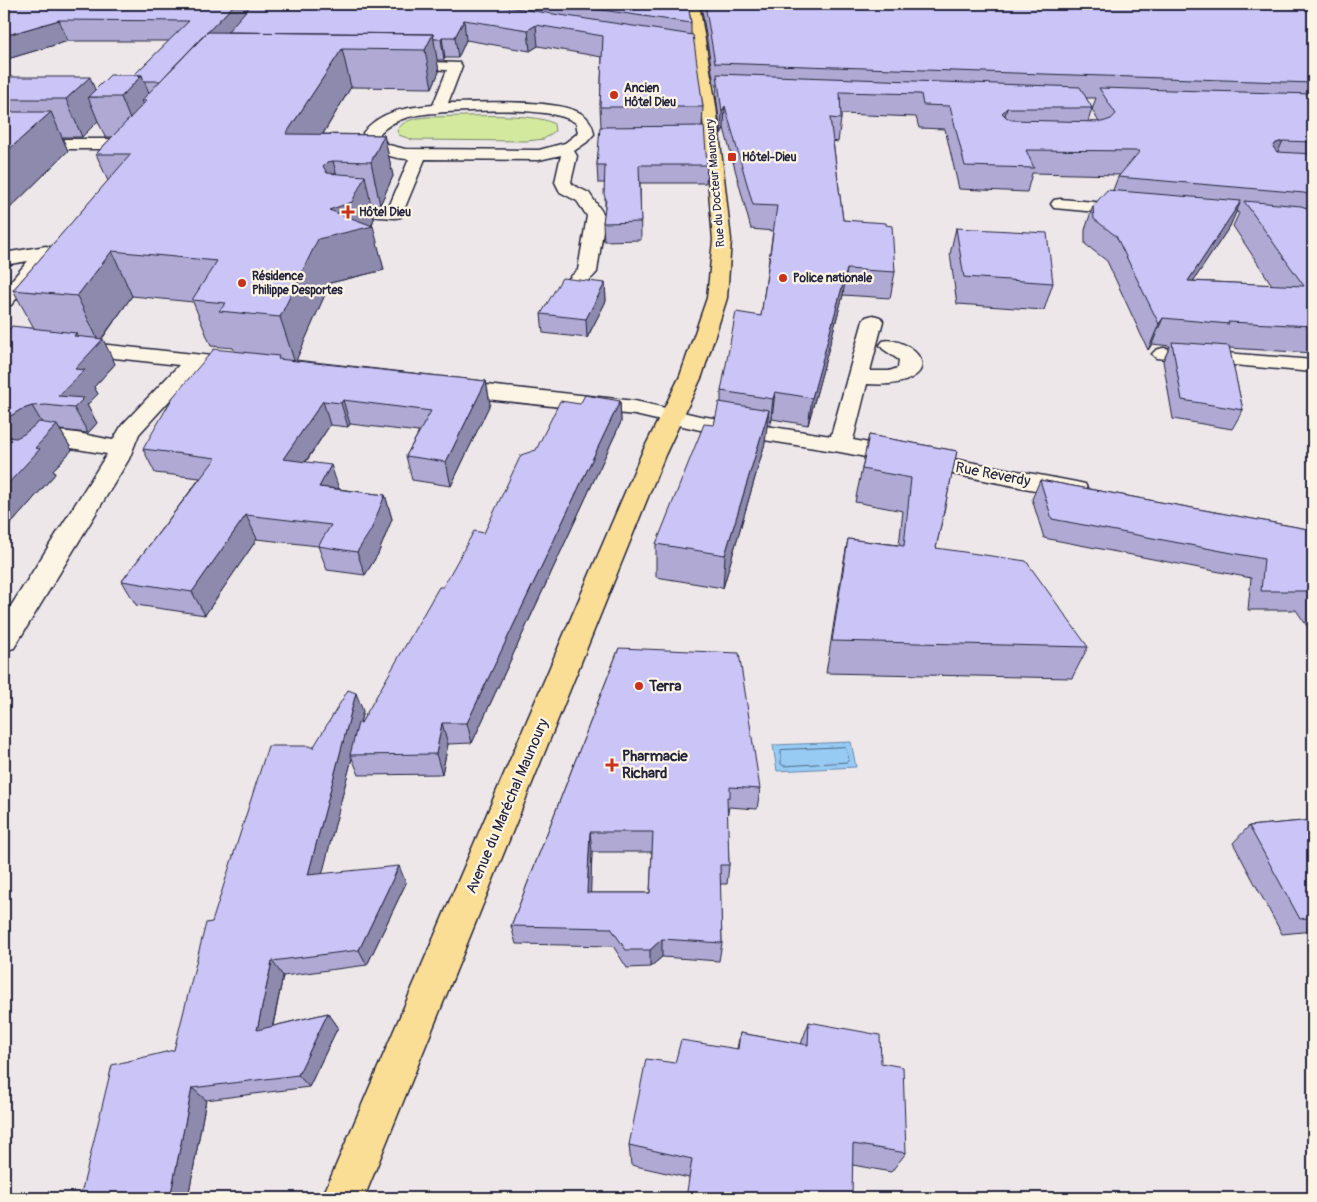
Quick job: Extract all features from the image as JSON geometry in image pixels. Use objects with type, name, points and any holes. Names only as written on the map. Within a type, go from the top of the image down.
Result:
[{"type":"main road","name":"Rue du Docteur Maunoury","points":[[673,416],[692,376],[717,298],[722,240],[703,130],[712,90],[695,50],[693,4]]},
{"type":"main road","name":"Avenue du Maréchal Maunoury","points":[[343,1198],[653,455],[673,416]]},
{"type":"street","points":[[386,65],[455,66],[439,108]]},
{"type":"street","points":[[439,108],[548,109],[571,114],[579,118],[584,132],[575,144],[565,149],[539,154],[419,155],[393,152],[383,148],[372,139],[371,133],[380,122],[399,114],[439,108]]},
{"type":"street","points":[[128,159],[153,130]]},
{"type":"street","points":[[584,132],[604,131]]},
{"type":"street","points":[[4,144],[141,144]]},
{"type":"street","points":[[565,149],[569,156],[563,182],[566,188],[583,197],[596,216],[587,272],[578,279]]},
{"type":"street","points":[[344,210],[395,213],[419,155]]},
{"type":"street","points":[[1060,204],[1147,211]]},
{"type":"street","points":[[4,301],[59,238]]},
{"type":"street","points":[[4,259],[46,252]]},
{"type":"street","points":[[840,445],[873,320]]},
{"type":"street","points":[[4,340],[263,368]]},
{"type":"street","points":[[859,377],[881,379],[895,377],[907,372],[910,366],[910,358],[890,344]]},
{"type":"street","points":[[1163,354],[1313,366]]},
{"type":"street","points":[[4,640],[122,448],[130,430],[195,360]]},
{"type":"street","name":"Rue Reverdy","points":[[428,386],[635,408],[700,423],[840,445],[1100,495]]},
{"type":"street","points":[[28,456],[42,441],[52,438],[122,448]]},
{"type":"green space","points":[[427,117],[530,117],[554,124],[555,131],[544,139],[527,141],[413,140],[399,135],[397,131],[402,124],[414,119]]},
{"type":"water","points":[[851,742],[856,767],[777,771],[773,745]]},
{"type":"building","points":[[4,4],[235,4],[160,81],[144,81],[142,75],[134,75],[189,21],[59,20],[4,36]]},
{"type":"building","points":[[252,4],[487,4],[693,35],[703,107],[600,107],[603,36],[536,25],[528,30],[464,20],[455,37],[442,37],[441,39],[434,39],[433,34],[227,32]]},
{"type":"building","points":[[561,4],[688,4],[691,23]]},
{"type":"building","points":[[705,4],[1313,4],[1313,83],[715,63]]},
{"type":"building","points":[[207,32],[433,34],[425,50],[342,49],[286,134],[384,135],[371,162],[333,161],[327,162],[323,166],[327,173],[365,176],[352,202],[329,210],[373,226],[318,239],[280,317],[219,311],[226,303],[192,300],[217,261],[112,251],[77,296],[13,290],[131,154],[96,154],[147,100],[142,100]]},
{"type":"building","points":[[717,74],[1080,87],[1092,108],[1007,108],[1002,113],[1012,120],[1102,122],[1111,119],[1116,114],[1099,88],[1313,94],[1313,142],[1283,141],[1276,143],[1273,147],[1277,152],[1313,154],[1313,196],[1304,193],[1118,177],[1140,151],[1026,150],[1034,168],[965,166],[950,106],[923,105],[921,94],[840,92],[841,119],[830,118],[843,220],[886,223],[886,225],[892,226],[895,272],[847,269],[812,398],[775,392],[773,399],[721,391],[736,312],[761,316],[777,206],[753,205],[725,106],[722,112]]},
{"type":"building","points":[[110,75],[142,75],[121,97],[88,97]]},
{"type":"building","points":[[4,77],[90,77],[66,99],[4,99]]},
{"type":"building","points":[[4,112],[51,112],[4,154]]},
{"type":"building","points":[[704,126],[707,165],[639,165],[641,222],[603,223],[606,199],[604,195],[605,165],[597,165],[600,127]]},
{"type":"building","points":[[1107,190],[1241,201],[1188,281],[1304,286],[1244,201],[1301,206],[1313,210],[1313,326],[1228,322],[1229,324],[1163,318],[1159,324],[1116,236],[1094,219],[1093,206]]},
{"type":"building","points":[[956,228],[1047,233],[1053,283],[964,277]]},
{"type":"building","points":[[562,278],[605,283],[586,319],[541,314]]},
{"type":"building","points":[[12,326],[76,333],[74,336],[103,339],[75,369],[85,370],[58,396],[84,398],[74,408],[46,405],[32,406],[20,410],[9,417],[4,423],[4,329],[10,329]]},
{"type":"building","points":[[1172,342],[1229,346],[1243,410],[1182,400]]},
{"type":"building","points":[[214,349],[279,356],[278,359],[486,381],[446,462],[406,456],[431,411],[343,400],[341,403],[323,401],[283,459],[331,465],[319,487],[385,495],[371,530],[357,552],[318,546],[331,525],[246,515],[192,592],[122,581],[216,458],[143,449],[173,397]]},
{"type":"building","points":[[585,395],[620,401],[467,723],[442,723],[436,754],[350,755],[358,723],[361,723],[439,587],[443,587],[474,531],[484,533],[521,455],[536,450],[560,401],[580,404]]},
{"type":"building","points":[[719,402],[769,410],[725,555],[656,544],[704,424],[714,425]]},
{"type":"building","points":[[39,422],[57,425],[35,448],[40,449],[4,488],[4,437],[16,438]]},
{"type":"building","points":[[869,435],[957,451],[936,548],[1026,561],[1088,647],[832,641],[848,539],[904,546],[911,478],[862,469]]},
{"type":"building","points":[[1040,480],[1313,530],[1313,595],[1310,591],[1261,591],[1264,559],[1052,519]]},
{"type":"building","points":[[619,648],[739,653],[760,789],[730,787],[730,797],[727,797],[729,865],[720,865],[722,943],[662,939],[650,950],[626,950],[611,928],[511,926]],"holes":[[[590,832],[653,832],[650,893],[587,893]]]},
{"type":"building","points":[[348,690],[356,693],[308,875],[399,866],[359,950],[272,961],[257,1030],[328,1013],[298,1075],[192,1088],[170,1198],[80,1198],[112,1065],[174,1050],[206,923],[212,922],[268,746],[309,746],[313,748]]},
{"type":"building","points":[[1313,820],[1313,917],[1300,919],[1249,826]]},
{"type":"building","points":[[809,1022],[880,1035],[881,1063],[903,1067],[906,1153],[853,1144],[852,1198],[686,1198],[692,1159],[629,1145],[646,1059],[675,1063],[681,1040],[738,1049],[740,1033],[808,1045]]},
{"type":"building","points":[[240,1194],[238,1198],[227,1198]]},
{"type":"place","name":"Ancien Hôtel Dieu","points":[[614,95]]},
{"type":"place","name":"Hôtel-Dieu","points":[[732,157]]},
{"type":"place","name":"Hôtel Dieu","points":[[348,212]]},
{"type":"place","name":"Police nationale","points":[[783,278]]},
{"type":"place","name":"Résidence Philippe Desportes","points":[[242,283]]},
{"type":"place","name":"Terra","points":[[639,686]]},
{"type":"place","name":"Pharmacie Richard","points":[[612,765]]}]
